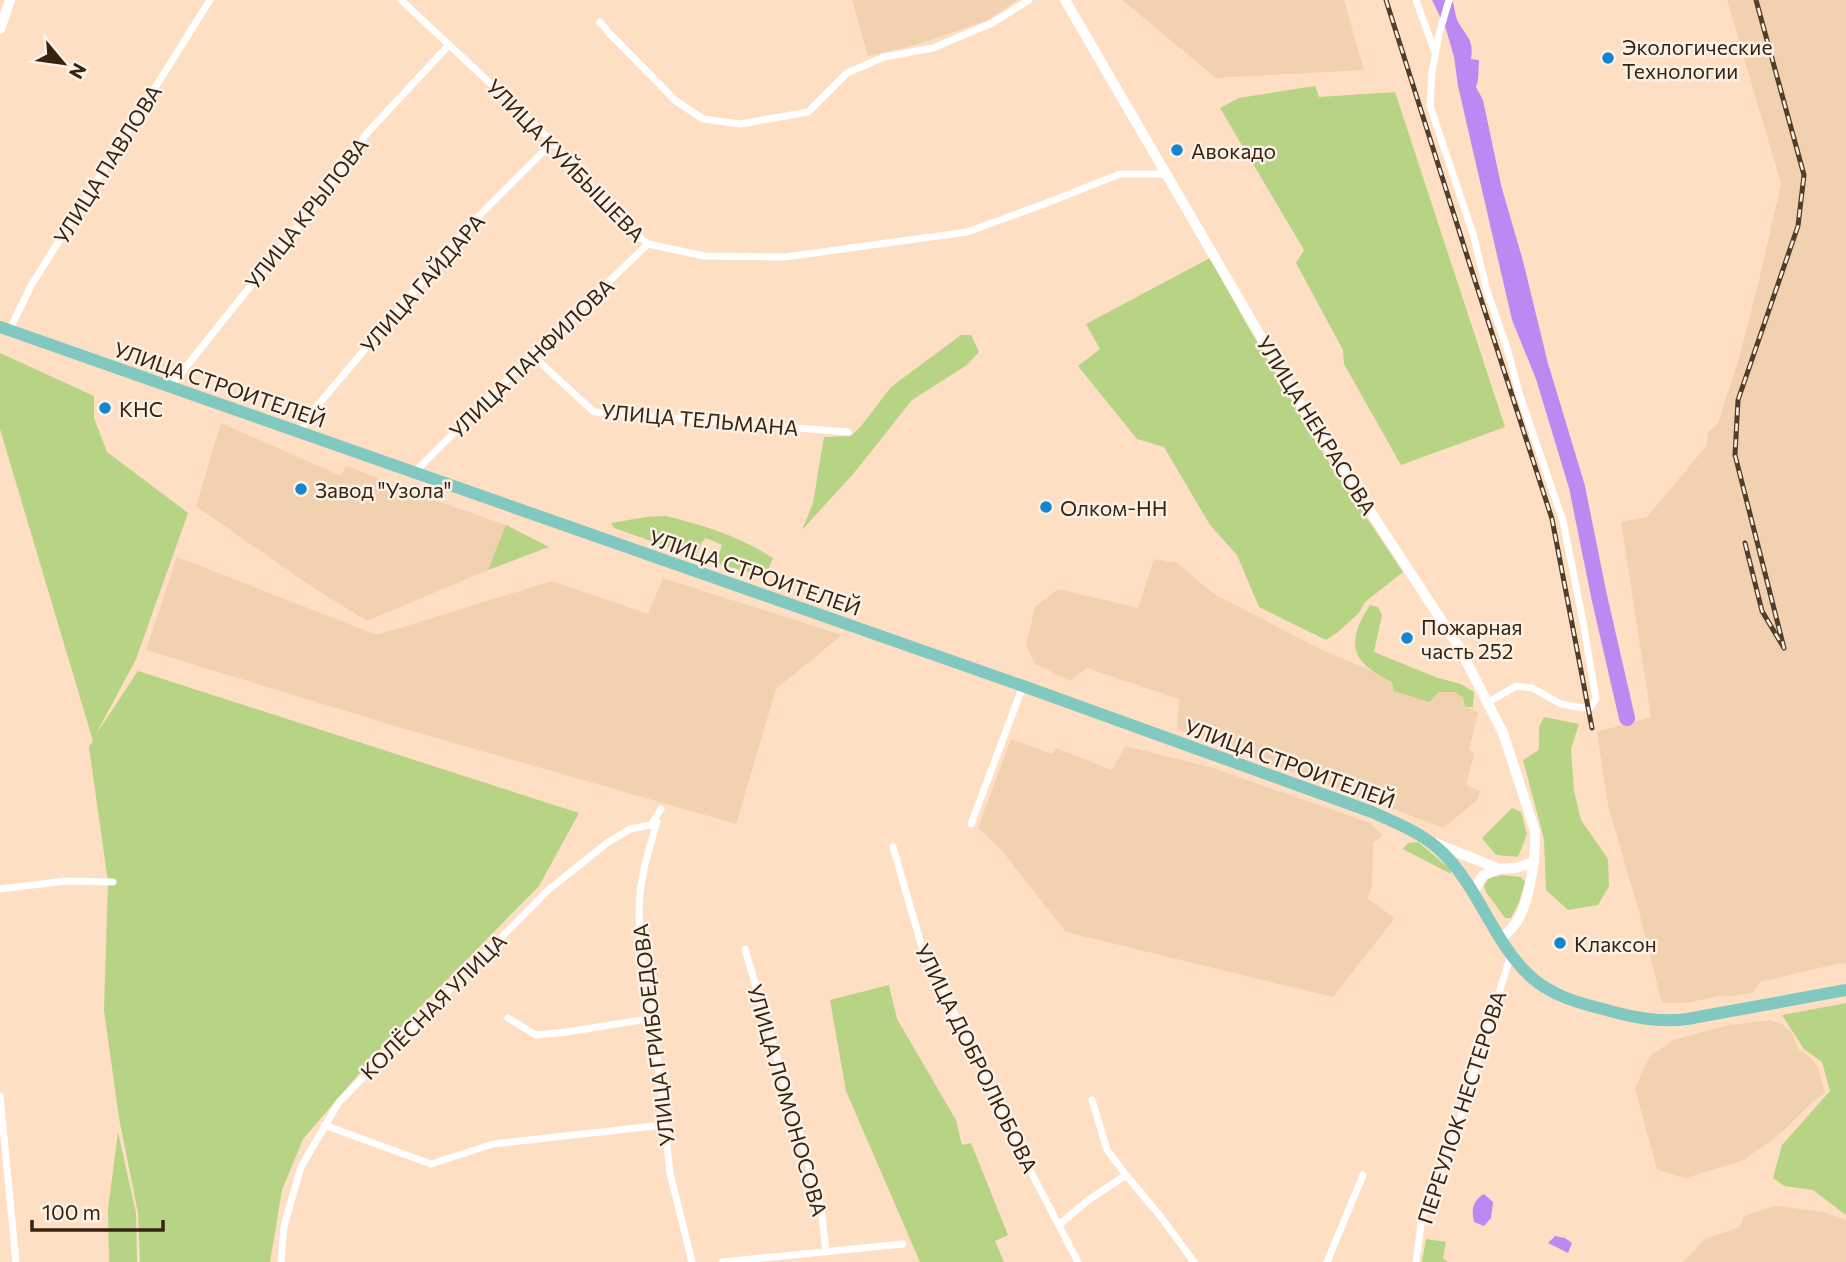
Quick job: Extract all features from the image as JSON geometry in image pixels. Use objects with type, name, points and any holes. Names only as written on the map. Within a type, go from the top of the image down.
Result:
[{"type":"main road","name":"УЛИЦА СТРОИТЕЛЕЙ","points":[[5,329],[1023,686],[1373,812],[1414,831],[1430,842],[1455,866],[1474,892],[1501,939],[1533,978],[1573,1001],[1625,1015],[1658,1020],[1687,1019],[1846,990]]},
{"type":"street","points":[[0,29],[10,0]]},
{"type":"street","name":"УЛИЦА ПАВЛОВА","points":[[5,329],[210,0]]},
{"type":"street","name":"УЛИЦА КУЙБЫШЕВА","points":[[401,0],[553,142],[623,223],[648,244],[704,256],[785,257],[967,232],[1121,174],[1167,174]]},
{"type":"street","points":[[600,22],[676,101],[703,119],[740,124],[808,112],[847,73],[884,57],[933,48],[992,23],[1029,0]]},
{"type":"street","name":"УЛИЦА НЕКРАСОВА","points":[[1065,0],[1300,404],[1459,647],[1503,733],[1535,831],[1534,862],[1527,897],[1517,922],[1501,939]]},
{"type":"street","points":[[1416,0],[1435,54]]},
{"type":"street","points":[[1449,0],[1435,54],[1430,106],[1473,234],[1487,291],[1520,396],[1563,521],[1596,699],[1588,709],[1561,704],[1532,688],[1516,686],[1487,703]]},
{"type":"street","name":"УЛИЦА КРЫЛОВА","points":[[170,387],[368,133],[449,45]]},
{"type":"street","name":"УЛИЦА ГАЙДАРА","points":[[301,432],[315,408],[466,229],[553,142]]},
{"type":"street","name":"УЛИЦА ПАНФИЛОВА","points":[[415,472],[648,244]]},
{"type":"street","name":"УЛИЦА ТЕЛЬМАНА","points":[[532,355],[594,412],[848,432]]},
{"type":"street","points":[[971,824],[1023,686]]},
{"type":"street","name":"УЛИЦА ГРИБОЕДОВА","points":[[661,809],[645,864],[639,916],[643,972],[653,1018],[670,1173],[692,1262]]},
{"type":"street","name":"КОЛЁСНАЯ УЛИЦА","points":[[281,1262],[284,1226],[301,1167],[339,1102],[547,891],[630,829],[652,825],[661,809]]},
{"type":"street","points":[[1430,842],[1499,869]]},
{"type":"street","name":"УЛИЦА ДОБРОЛЮБОВА","points":[[894,847],[921,944],[1031,1172],[1078,1262]]},
{"type":"street","points":[[1474,892],[1482,876],[1499,869],[1516,868],[1534,862]]},
{"type":"street","points":[[0,889],[65,881],[113,882]]},
{"type":"street","name":"УЛИЦА ЛОМОНОСОВА","points":[[746,949],[821,1208],[826,1252]]},
{"type":"street","name":"ПЕРЕУЛОК НЕСТЕРОВА","points":[[1416,1262],[1422,1217],[1456,1132],[1511,953]]},
{"type":"street","points":[[508,1018],[536,1035],[653,1018]]},
{"type":"street","points":[[0,1096],[16,1262]]},
{"type":"street","points":[[1092,1100],[1107,1150],[1194,1262]]},
{"type":"street","points":[[324,1125],[431,1164],[493,1144],[664,1125]]},
{"type":"street","points":[[1059,1225],[1087,1201],[1126,1175]]},
{"type":"street","points":[[1327,1262],[1363,1175]]},
{"type":"street","points":[[722,1262],[904,1244]]},
{"type":"shaded area","points":[[852,0],[1017,0],[988,20],[919,44],[868,56]]},
{"type":"shaded area","points":[[1122,0],[1344,0],[1364,70],[1216,78]]},
{"type":"shaded area","points":[[1432,0],[1452,0],[1458,22],[1471,43],[1471,59],[1479,60],[1476,87],[1483,100],[1501,185],[1523,261],[1552,389],[1541,391],[1512,320],[1458,86],[1454,57],[1446,29]]},
{"type":"shaded area","points":[[1727,0],[1846,0],[1846,964],[1840,963],[1760,982],[1754,992],[1687,1003],[1662,1003],[1608,805],[1597,732],[1651,717],[1621,522],[1647,517],[1707,445],[1708,432],[1718,423],[1738,361],[1781,184]]},
{"type":"shaded area","name":"Завод \"Узола\"","points":[[221,423],[341,476],[346,465],[395,486],[506,525],[488,570],[367,621],[312,587],[196,506]]},
{"type":"shaded area","points":[[177,557],[377,635],[552,581],[648,614],[663,578],[842,635],[776,689],[736,824],[405,729],[146,650]]},
{"type":"shaded area","points":[[1154,559],[1177,563],[1214,594],[1322,650],[1392,682],[1454,692],[1463,697],[1465,707],[1478,712],[1469,749],[1474,754],[1466,785],[1480,791],[1478,799],[1444,828],[1177,729],[1179,699],[1087,668],[1070,681],[1035,664],[1026,645],[1035,607],[1058,589],[1138,608]]},
{"type":"shaded area","points":[[1011,739],[1052,754],[1056,748],[1112,770],[1125,746],[1210,767],[1370,823],[1383,835],[1373,843],[1372,888],[1367,898],[1395,918],[1333,997],[1066,932],[1002,851],[978,828]]},
{"type":"shaded area","points":[[1770,1020],[1782,1024],[1792,1033],[1799,1050],[1810,1057],[1818,1067],[1825,1093],[1781,1133],[1744,1160],[1686,1178],[1657,1170],[1635,1088],[1650,1056],[1673,1040],[1729,1025]]},
{"type":"shaded area","points":[[1484,1194],[1493,1202],[1491,1218],[1484,1226],[1474,1222],[1473,1213],[1475,1202]]},
{"type":"shaded area","points":[[1775,1206],[1824,1212],[1846,1220],[1846,1262],[1683,1262],[1705,1239],[1740,1227],[1744,1216]]},
{"type":"shaded area","points":[[1555,1236],[1572,1243],[1568,1253],[1548,1243]]},
{"type":"green space","points":[[1315,86],[1319,97],[1395,92],[1505,427],[1401,465],[1344,364],[1343,350],[1296,263],[1304,250],[1220,108],[1239,98]]},
{"type":"green space","points":[[1210,258],[1319,447],[1403,572],[1365,602],[1359,613],[1326,640],[1259,607],[1237,555],[1210,525],[1164,447],[1137,439],[1078,366],[1100,349],[1086,324]]},
{"type":"green space","points":[[961,335],[971,335],[979,352],[967,365],[912,400],[854,473],[802,530],[813,503],[824,437],[851,436],[891,387]]},
{"type":"green space","points":[[0,353],[94,396],[94,418],[107,452],[188,513],[136,659],[95,736],[138,671],[579,813],[539,886],[388,1040],[303,1139],[282,1190],[270,1262],[140,1262],[138,1213],[119,1118],[104,1010],[108,882],[89,747],[93,741],[0,429]]},
{"type":"green space","points":[[666,516],[721,532],[773,558],[765,577],[716,563],[722,545],[706,538],[696,557],[614,528],[611,523]]},
{"type":"green space","points":[[506,525],[549,547],[488,570]]},
{"type":"green space","points":[[1370,605],[1378,607],[1382,615],[1374,652],[1438,678],[1461,684],[1474,692],[1473,707],[1465,707],[1463,697],[1454,692],[1439,692],[1429,702],[1394,691],[1392,682],[1363,663],[1355,647],[1355,639],[1360,622]]},
{"type":"green space","points":[[1544,717],[1579,724],[1571,749],[1574,791],[1581,820],[1608,859],[1609,886],[1598,905],[1568,910],[1546,890],[1544,839],[1523,760],[1539,750],[1539,727]]},
{"type":"green space","points":[[1512,808],[1521,812],[1527,834],[1518,857],[1496,855],[1482,838]]},
{"type":"green space","points":[[1418,842],[1450,869],[1451,874],[1403,849],[1408,843]]},
{"type":"green space","points":[[1502,875],[1521,877],[1525,882],[1511,918],[1505,918],[1484,886],[1489,878]]},
{"type":"green space","points":[[889,985],[897,1019],[956,1120],[962,1145],[971,1143],[1008,1235],[995,1241],[1004,1262],[920,1262],[846,1091],[830,1000]]},
{"type":"green space","points":[[1846,1003],[1846,1215],[1813,1190],[1784,1186],[1773,1178],[1782,1145],[1830,1091],[1822,1062],[1804,1049],[1782,1015]]},
{"type":"green space","points":[[118,1132],[136,1213],[137,1262],[109,1262],[108,1209]]},
{"type":"green space","points":[[1426,1239],[1446,1242],[1443,1258],[1448,1262],[1422,1262]]},
{"type":"waterway","points":[[1542,371],[1577,487],[1627,718]]},
{"type":"railway","points":[[1386,0],[1552,519],[1592,728]]},
{"type":"railway","points":[[1745,543],[1762,611],[1784,648],[1735,455],[1738,400],[1798,226],[1804,175],[1756,0]]},
{"type":"place","name":"Экологические Технологии","points":[[1608,58]]},
{"type":"place","name":"Авокадо","points":[[1177,150]]},
{"type":"place","name":"КНС","points":[[105,408]]},
{"type":"place","name":"Завод \"Узола\"","points":[[301,489]]},
{"type":"place","name":"Олком-НН","points":[[1046,507]]},
{"type":"place","name":"Пожарная часть 252","points":[[1407,638]]},
{"type":"place","name":"Клаксон","points":[[1560,943]]}]
